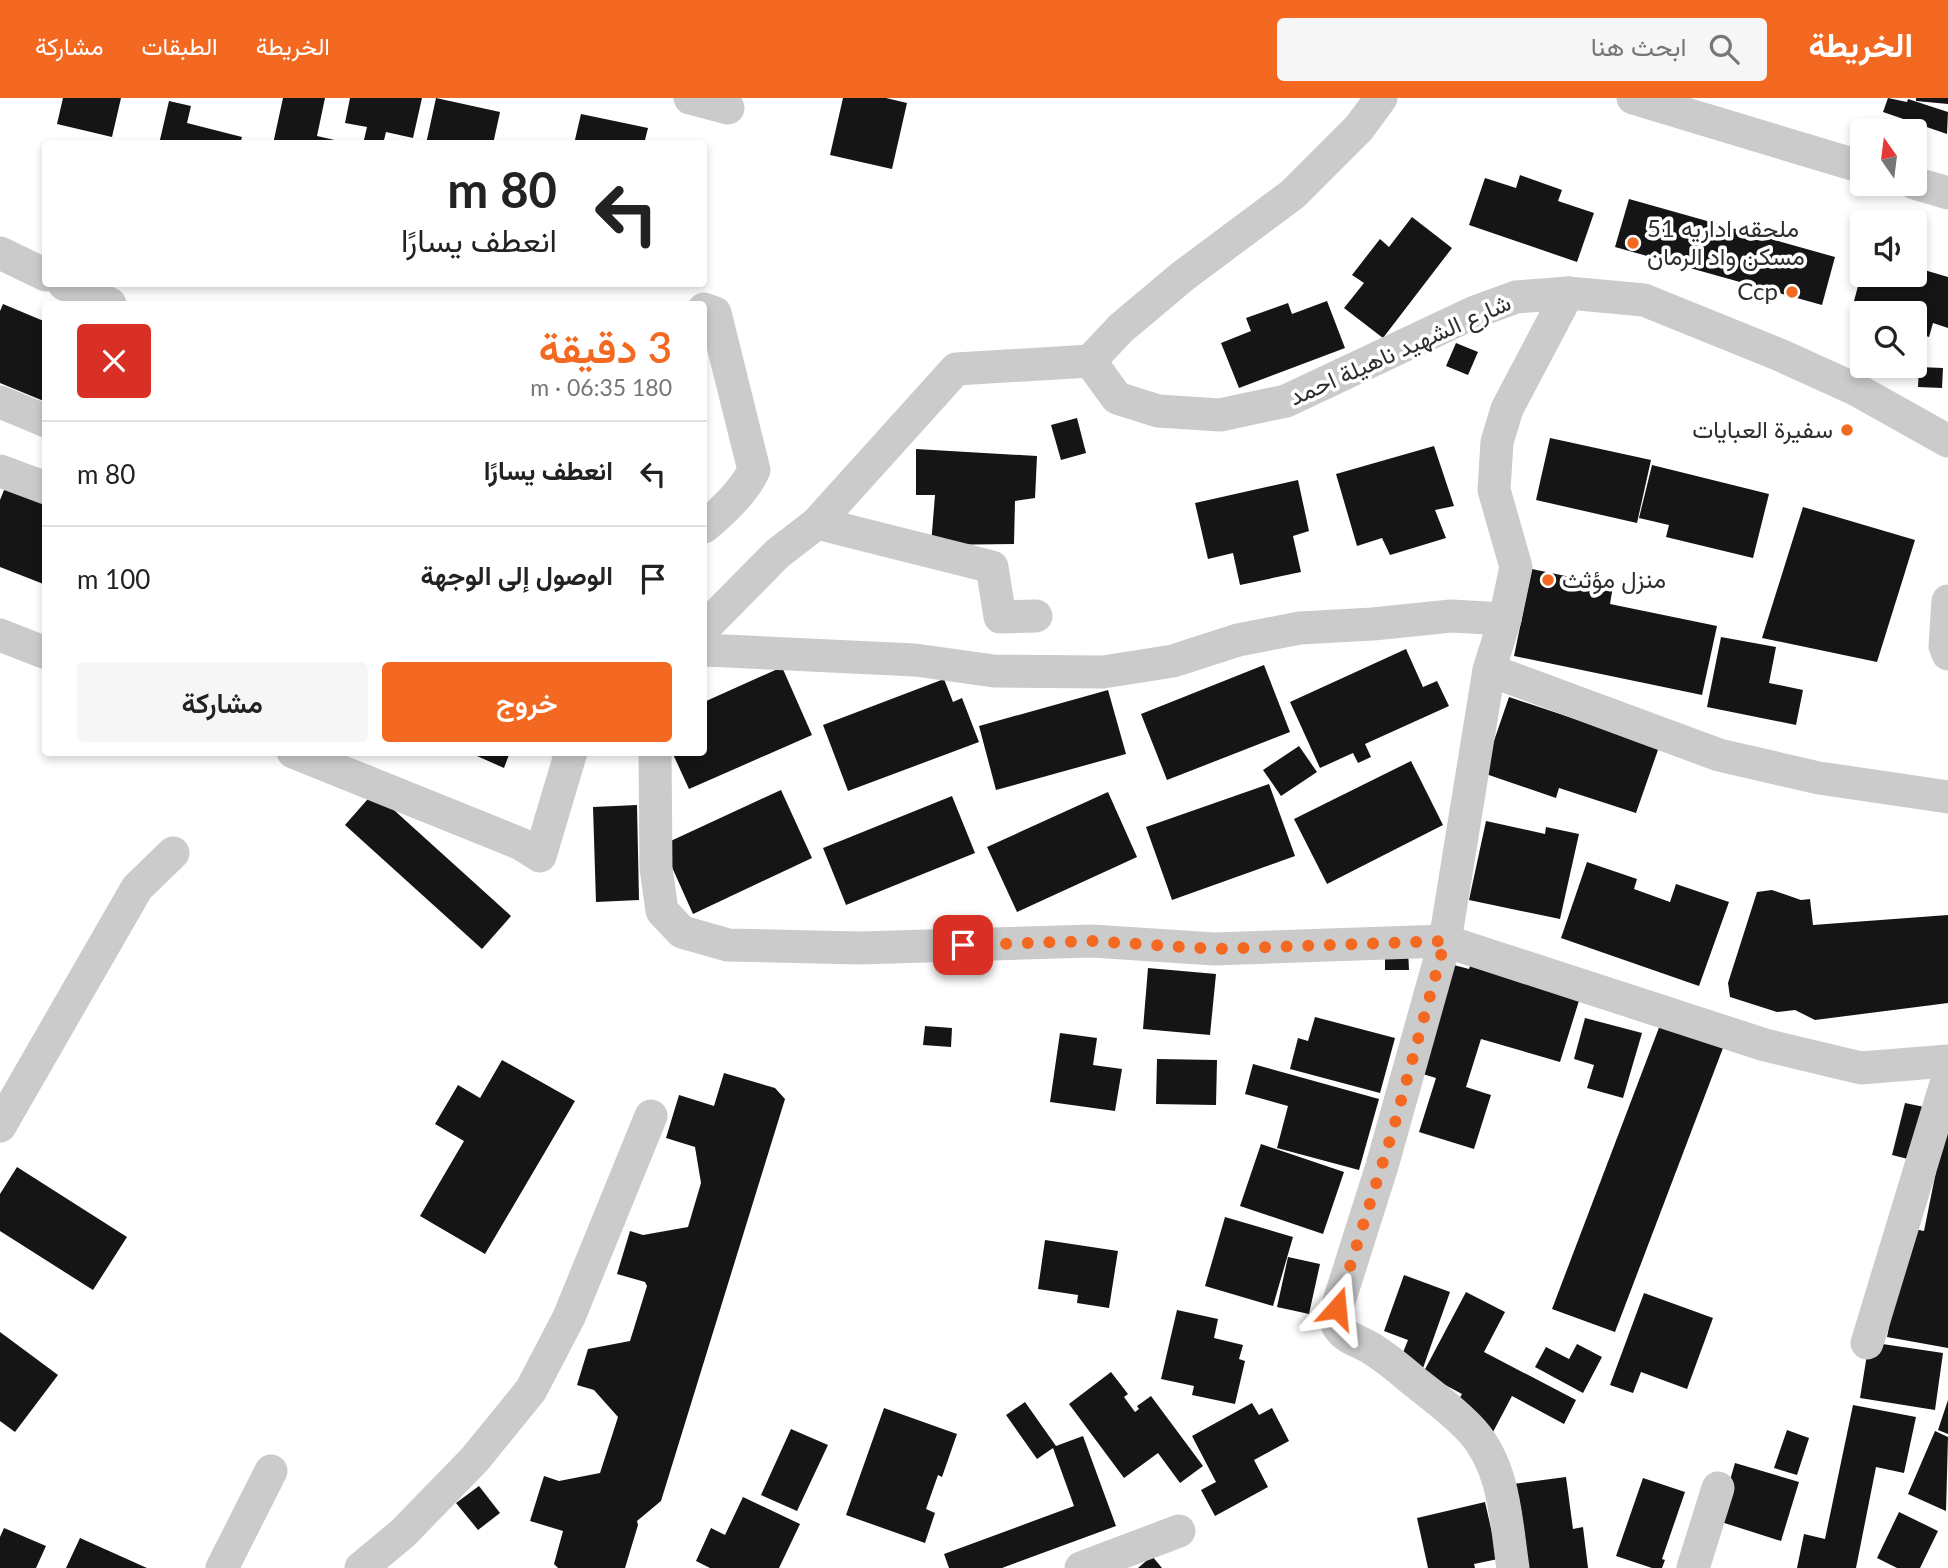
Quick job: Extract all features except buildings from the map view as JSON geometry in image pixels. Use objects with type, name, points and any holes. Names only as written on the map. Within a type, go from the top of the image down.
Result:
[{"type":"street","points":[[690,98],[728,108]]},
{"type":"street","points":[[707,625],[777,554],[817,523],[956,369],[1090,361],[1121,328],[1183,276],[1293,194],[1359,128],[1381,98]]},
{"type":"street","points":[[1633,98],[1850,163]]},
{"type":"street","points":[[1927,187],[1948,193]]},
{"type":"street","points":[[0,253],[42,273]]},
{"type":"street","points":[[71,287],[103,301]]},
{"type":"street","points":[[1513,1568],[1496,1470],[1479,1440],[1456,1415],[1386,1358],[1343,1333],[1335,1321],[1408,1077],[1445,941],[1489,670],[1517,567],[1494,490],[1497,442],[1507,409],[1569,293]]},
{"type":"street","name":"شارع الشهيد ناهيلة احمد","points":[[1090,361],[1116,398],[1158,411],[1220,415],[1286,401],[1475,312],[1516,297],[1569,293],[1644,300],[1780,355],[1857,390],[1948,441]]},
{"type":"street","points":[[707,310],[715,313],[754,470],[749,481],[707,525]]},
{"type":"street","points":[[0,402],[42,419]]},
{"type":"street","points":[[0,471],[42,487]]},
{"type":"street","points":[[817,523],[992,568],[1000,617],[1036,616]]},
{"type":"street","points":[[1947,650],[1948,601]]},
{"type":"street","points":[[707,650],[915,660],[993,671],[1102,672],[1174,661],[1238,640],[1300,628],[1451,616],[1505,619]]},
{"type":"street","points":[[0,635],[42,651]]},
{"type":"street","points":[[1489,670],[1719,755],[1819,778],[1948,797]]},
{"type":"street","points":[[303,756],[521,844],[540,856],[569,756]]},
{"type":"street","points":[[655,756],[656,868],[662,911],[682,932],[728,945],[860,948],[1092,941],[1214,949],[1445,941],[1765,1045],[1861,1068],[1948,1062]]},
{"type":"street","points":[[0,1126],[137,888],[173,853]]},
{"type":"street","points":[[1867,1343],[1948,1077]]},
{"type":"street","points":[[361,1568],[402,1533],[475,1459],[531,1390],[569,1317],[651,1116]]},
{"type":"street","points":[[222,1568],[271,1471]]},
{"type":"street","points":[[1693,1568],[1718,1488]]},
{"type":"street","points":[[1081,1568],[1179,1531]]},
{"type":"place","name":"ملحقه اداريه 51 مسكن واد الرمان","points":[[1633,243]]},
{"type":"place","name":"Ccp","points":[[1792,292]]},
{"type":"place","name":"سفيرة العبايات","points":[[1847,430]]},
{"type":"place","name":"منزل مؤثث","points":[[1548,580]]},
{"type":"route","points":[[963,945],[1092,941],[1214,949],[1445,941],[1393,1130],[1337,1308]]}]
